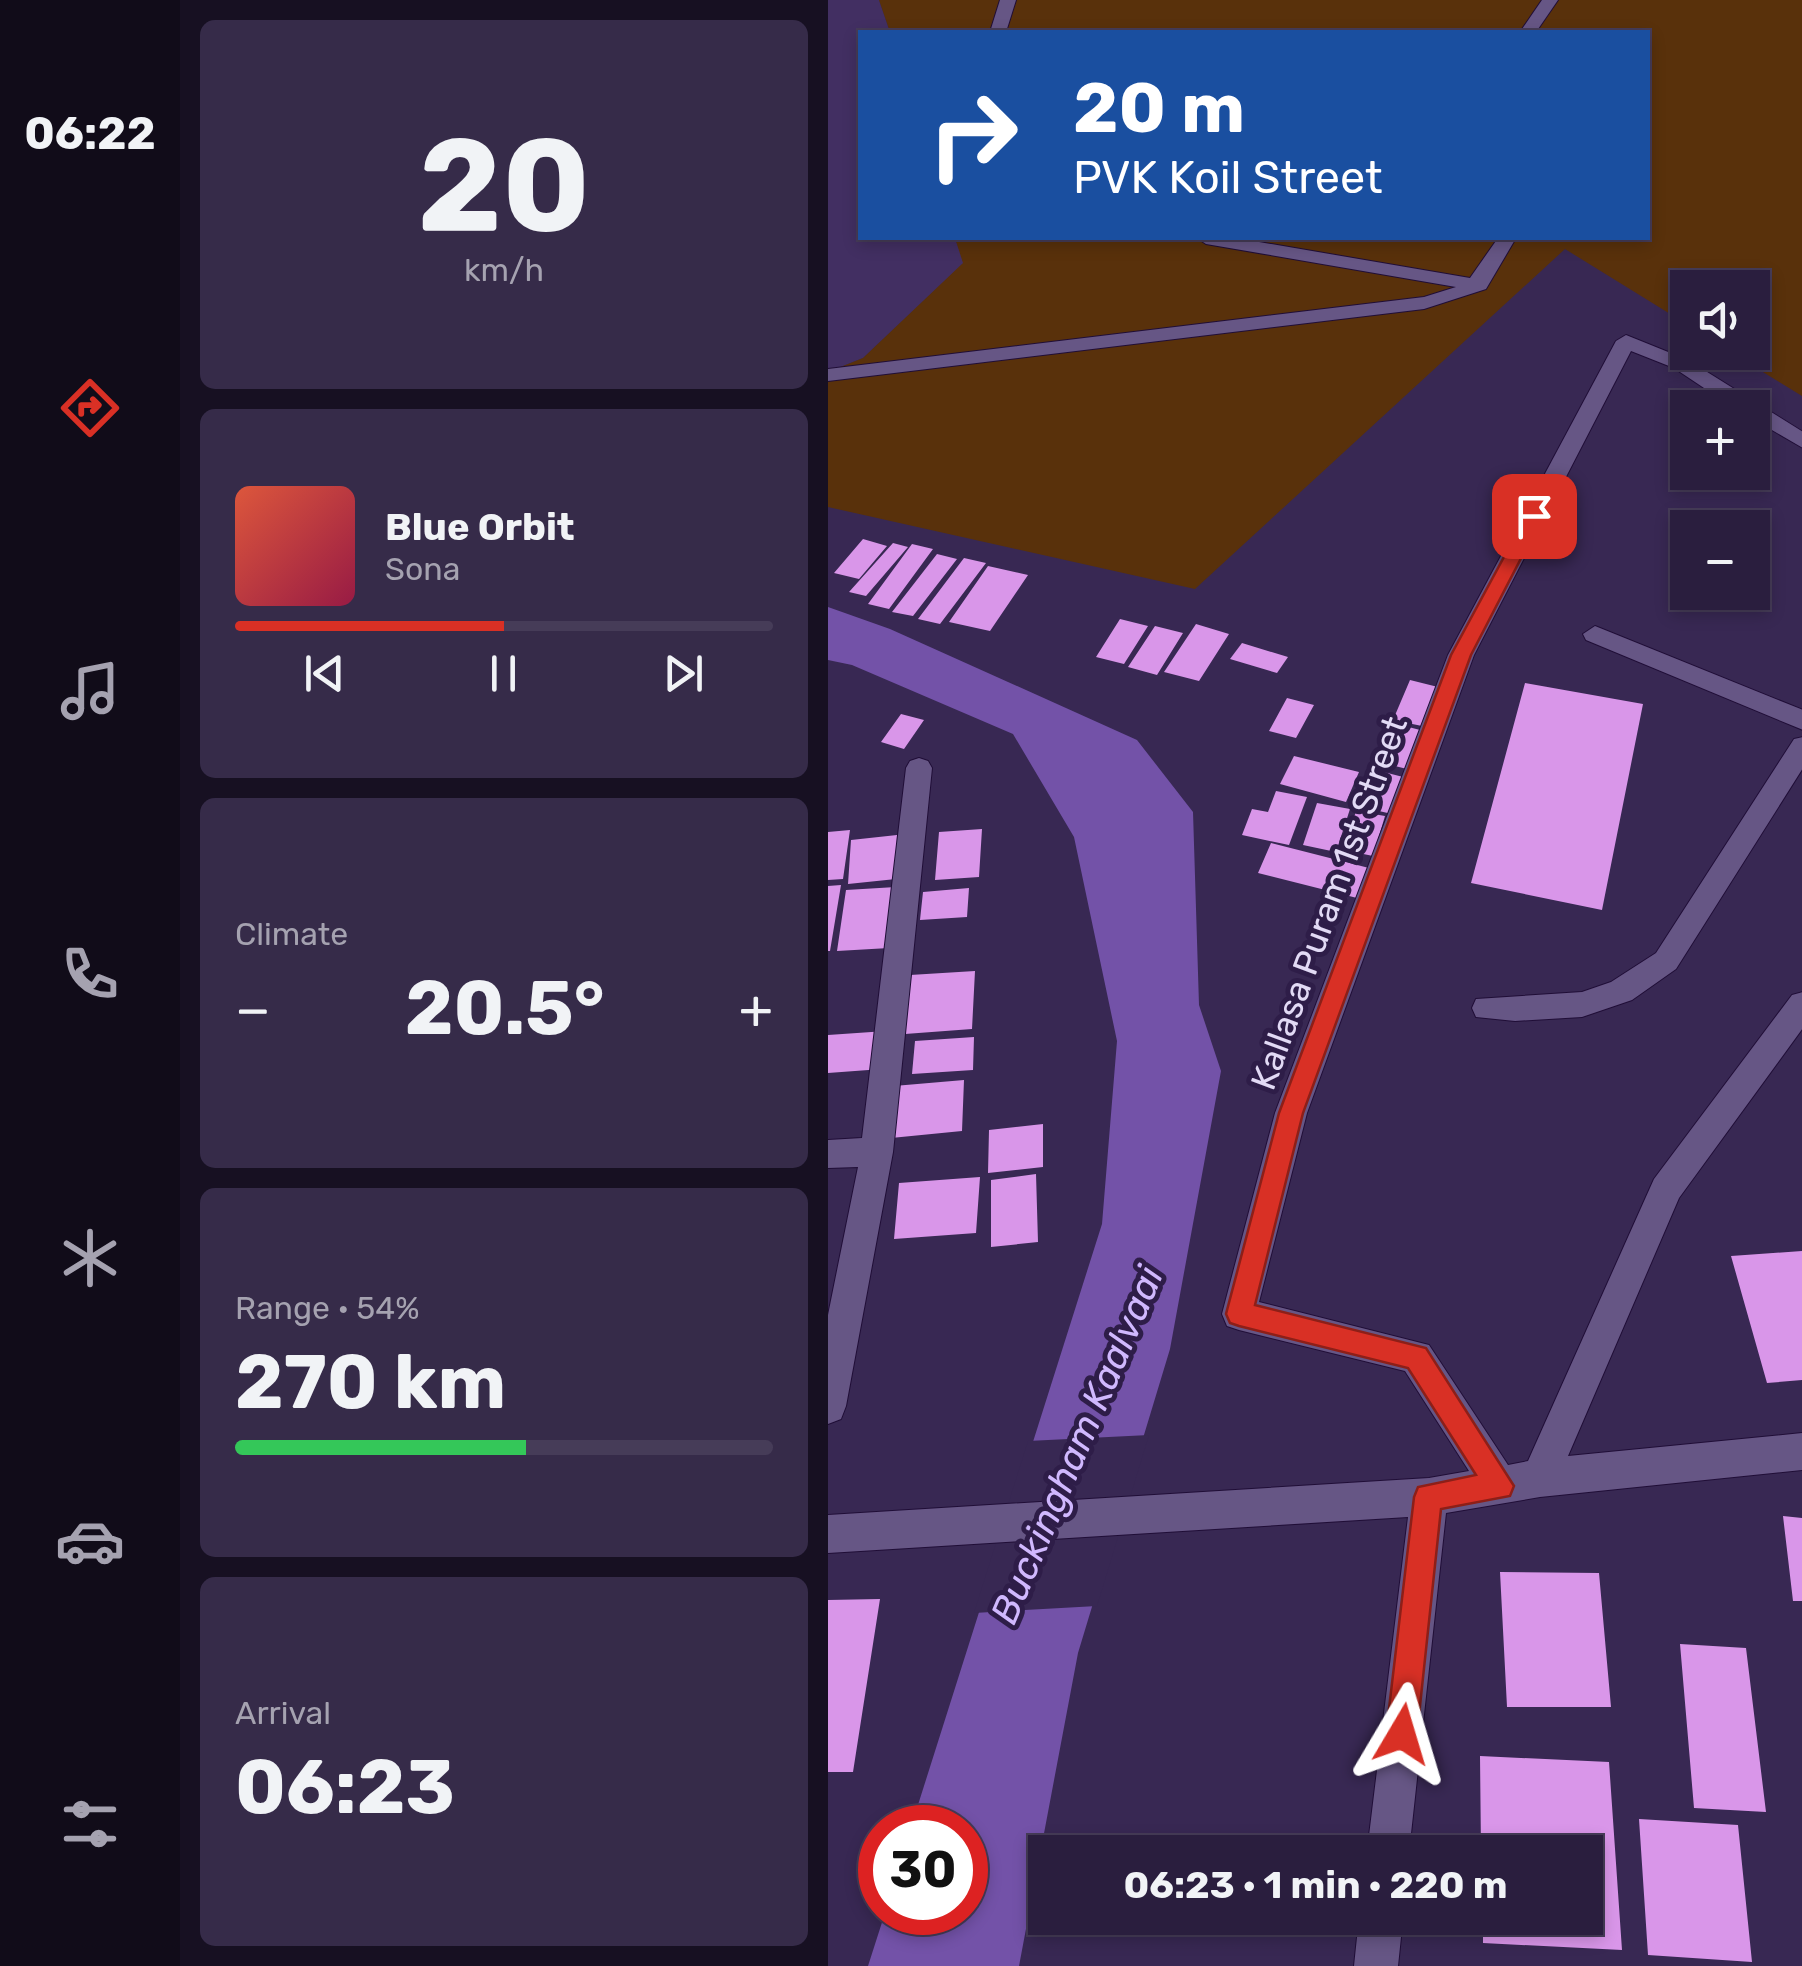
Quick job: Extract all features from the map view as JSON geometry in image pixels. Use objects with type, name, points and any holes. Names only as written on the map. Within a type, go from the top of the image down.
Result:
[{"type":"street","points":[[999,30],[1008,0]]},
{"type":"street","points":[[1529,30],[1550,0]]},
{"type":"street","points":[[1218,240],[1479,285]]},
{"type":"street","points":[[828,375],[1424,303],[1456,296],[1479,285],[1506,240]]},
{"type":"street","name":"Kallasa Puram 1st Street","points":[[1500,1486],[1416,1358],[1239,1314],[1291,1113],[1461,655],[1626,341],[1682,364],[1722,390]]},
{"type":"street","points":[[1770,421],[1802,442]]},
{"type":"street","points":[[1595,634],[1802,721]]},
{"type":"street","points":[[1487,1008],[1582,1008],[1634,987],[1666,961],[1802,746]]},
{"type":"street","points":[[828,1406],[877,1152],[918,768]]},
{"type":"street","points":[[1540,1478],[1666,1190],[1802,1004]]},
{"type":"street","points":[[828,1154],[877,1152]]},
{"type":"street","points":[[828,1534],[1428,1497],[1540,1478],[1802,1451]]},
{"type":"street","points":[[1390,1835],[1428,1497]]},
{"type":"street","points":[[1376,1966],[1379,1935]]},
{"type":"shaded area","points":[[828,0],[879,0],[889,30],[858,30],[858,240],[956,240],[964,263],[863,358],[828,372]]},
{"type":"shaded area","points":[[879,0],[1802,0],[1802,396],[1760,370],[1770,370],[1770,270],[1670,270],[1670,314],[1565,249],[1195,589],[828,507],[828,372],[863,358],[963,263],[956,240],[1650,240],[1650,30],[889,30]]},
{"type":"water","name":"Buckingham Kaalvaai","points":[[828,607],[890,629],[1137,740],[1193,812],[1199,1005],[1221,1071],[1170,1349],[1078,1653],[1044,1835],[1028,1835],[1028,1918],[1019,1966],[868,1966],[878,1935],[988,1935],[988,1805],[918,1805],[1102,1224],[1117,1041],[1074,837],[1013,734],[852,665],[828,660]]},
{"type":"pier","points":[[1149,1435],[1097,1606],[974,1613],[1028,1441]]},
{"type":"building","points":[[863,539],[887,546],[859,579],[834,573]]},
{"type":"building","points":[[893,543],[908,547],[866,596],[849,592]]},
{"type":"building","points":[[912,544],[933,549],[889,609],[868,604]]},
{"type":"building","points":[[937,554],[957,559],[913,616],[892,612]]},
{"type":"building","points":[[964,558],[986,563],[940,624],[918,619]]},
{"type":"building","points":[[988,566],[1028,575],[990,631],[949,622]]},
{"type":"building","points":[[1120,619],[1148,626],[1124,664],[1096,657]]},
{"type":"building","points":[[1196,624],[1229,634],[1199,681],[1164,672]]},
{"type":"building","points":[[1155,626],[1183,633],[1157,675],[1128,667]]},
{"type":"building","points":[[1242,643],[1288,657],[1277,673],[1230,659]]},
{"type":"building","points":[[1410,680],[1438,687],[1422,726],[1393,720]]},
{"type":"building","points":[[1525,683],[1643,704],[1602,910],[1471,883]]},
{"type":"building","points":[[1287,698],[1314,705],[1296,738],[1269,731]]},
{"type":"building","points":[[901,714],[924,720],[904,749],[881,742]]},
{"type":"building","points":[[1393,723],[1424,731],[1407,769],[1375,761]]},
{"type":"building","points":[[1294,756],[1359,772],[1346,802],[1280,784]]},
{"type":"building","points":[[1372,769],[1407,778],[1392,814],[1357,806]]},
{"type":"building","points":[[1276,791],[1307,797],[1289,845],[1242,835],[1252,809],[1268,812]]},
{"type":"building","points":[[1317,803],[1350,809],[1336,852],[1303,845]]},
{"type":"building","points":[[1356,811],[1385,816],[1373,856],[1344,850]]},
{"type":"building","points":[[982,829],[979,877],[935,880],[939,832]]},
{"type":"building","points":[[850,830],[843,879],[828,880],[828,832]]},
{"type":"building","points":[[897,835],[896,879],[848,884],[851,840]]},
{"type":"building","points":[[1271,843],[1369,868],[1357,898],[1258,873]]},
{"type":"building","points":[[841,885],[830,951],[828,951],[828,886]]},
{"type":"building","points":[[896,887],[889,948],[837,951],[846,890]]},
{"type":"building","points":[[969,888],[967,917],[920,920],[923,892]]},
{"type":"building","points":[[975,971],[972,1029],[905,1034],[910,975]]},
{"type":"building","points":[[886,1031],[882,1069],[828,1073],[828,1035]]},
{"type":"building","points":[[974,1037],[973,1070],[912,1074],[915,1041]]},
{"type":"building","points":[[964,1080],[962,1131],[891,1138],[894,1086]]},
{"type":"building","points":[[1043,1124],[1043,1167],[988,1173],[989,1130]]},
{"type":"building","points":[[1036,1174],[1038,1242],[991,1247],[991,1180]]},
{"type":"building","points":[[980,1177],[976,1233],[894,1239],[899,1183]]},
{"type":"building","points":[[1803,1251],[1803,1380],[1767,1383],[1731,1256]]},
{"type":"building","points":[[1783,1516],[1803,1518],[1803,1601],[1793,1601]]},
{"type":"building","points":[[1500,1572],[1599,1573],[1611,1707],[1507,1707]]},
{"type":"building","points":[[880,1599],[853,1772],[828,1772],[828,1600]]},
{"type":"building","points":[[1680,1644],[1746,1648],[1766,1812],[1694,1808]]},
{"type":"building","points":[[1480,1756],[1609,1762],[1622,1950],[1483,1943],[1483,1935],[1603,1935],[1603,1835],[1481,1835]]},
{"type":"building","points":[[1639,1819],[1738,1825],[1752,1962],[1648,1955]]},
{"type":"route","points":[[1402,1734],[1428,1497],[1500,1486],[1416,1358],[1239,1314],[1291,1113],[1461,655],[1534,516]]}]
